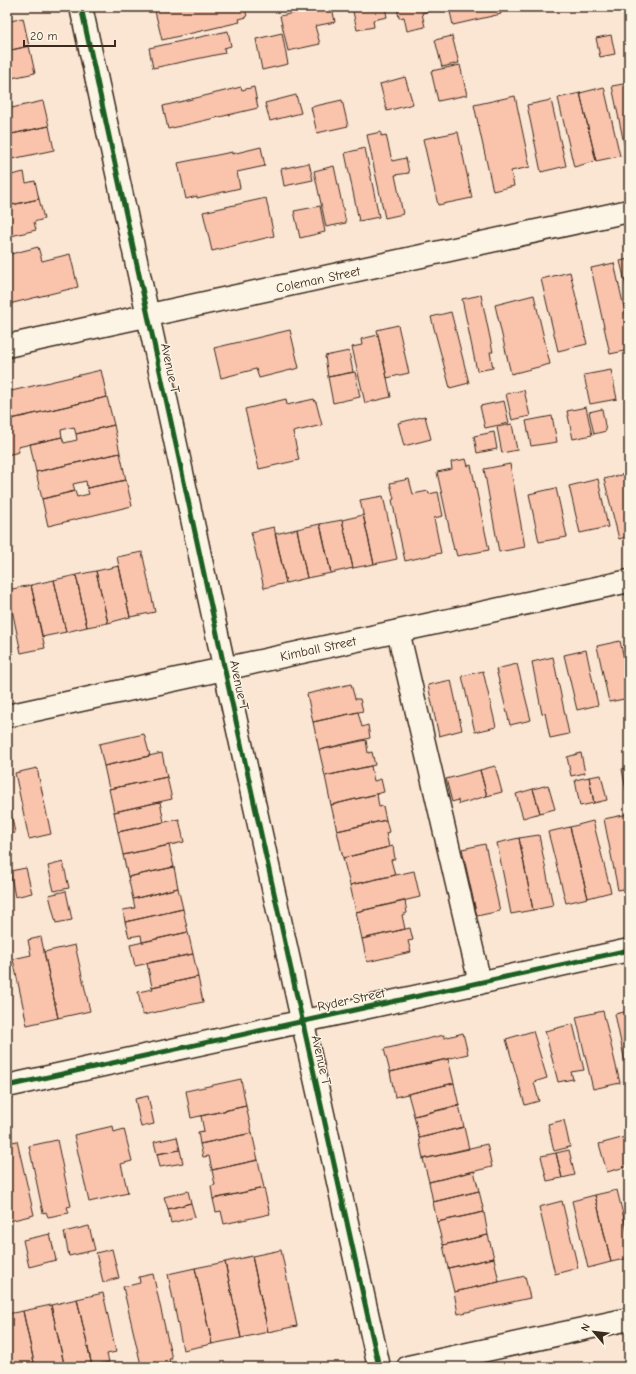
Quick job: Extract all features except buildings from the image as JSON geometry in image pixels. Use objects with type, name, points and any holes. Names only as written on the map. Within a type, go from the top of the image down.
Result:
[{"type":"street","name":"Avenue T","points":[[81,7],[379,1367]]},
{"type":"street","name":"Coleman Street","points":[[7,346],[629,211]]},
{"type":"street","name":"Kimball Street","points":[[7,716],[629,581]]},
{"type":"street","points":[[398,631],[480,983]]},
{"type":"street","name":"Ryder Street","points":[[7,1086],[629,950]]},
{"type":"street","points":[[408,1367],[629,1319]]},
{"type":"cycle path","points":[[81,7],[232,703],[379,1367]]},
{"type":"cycle path","points":[[7,1086],[629,950]]}]
